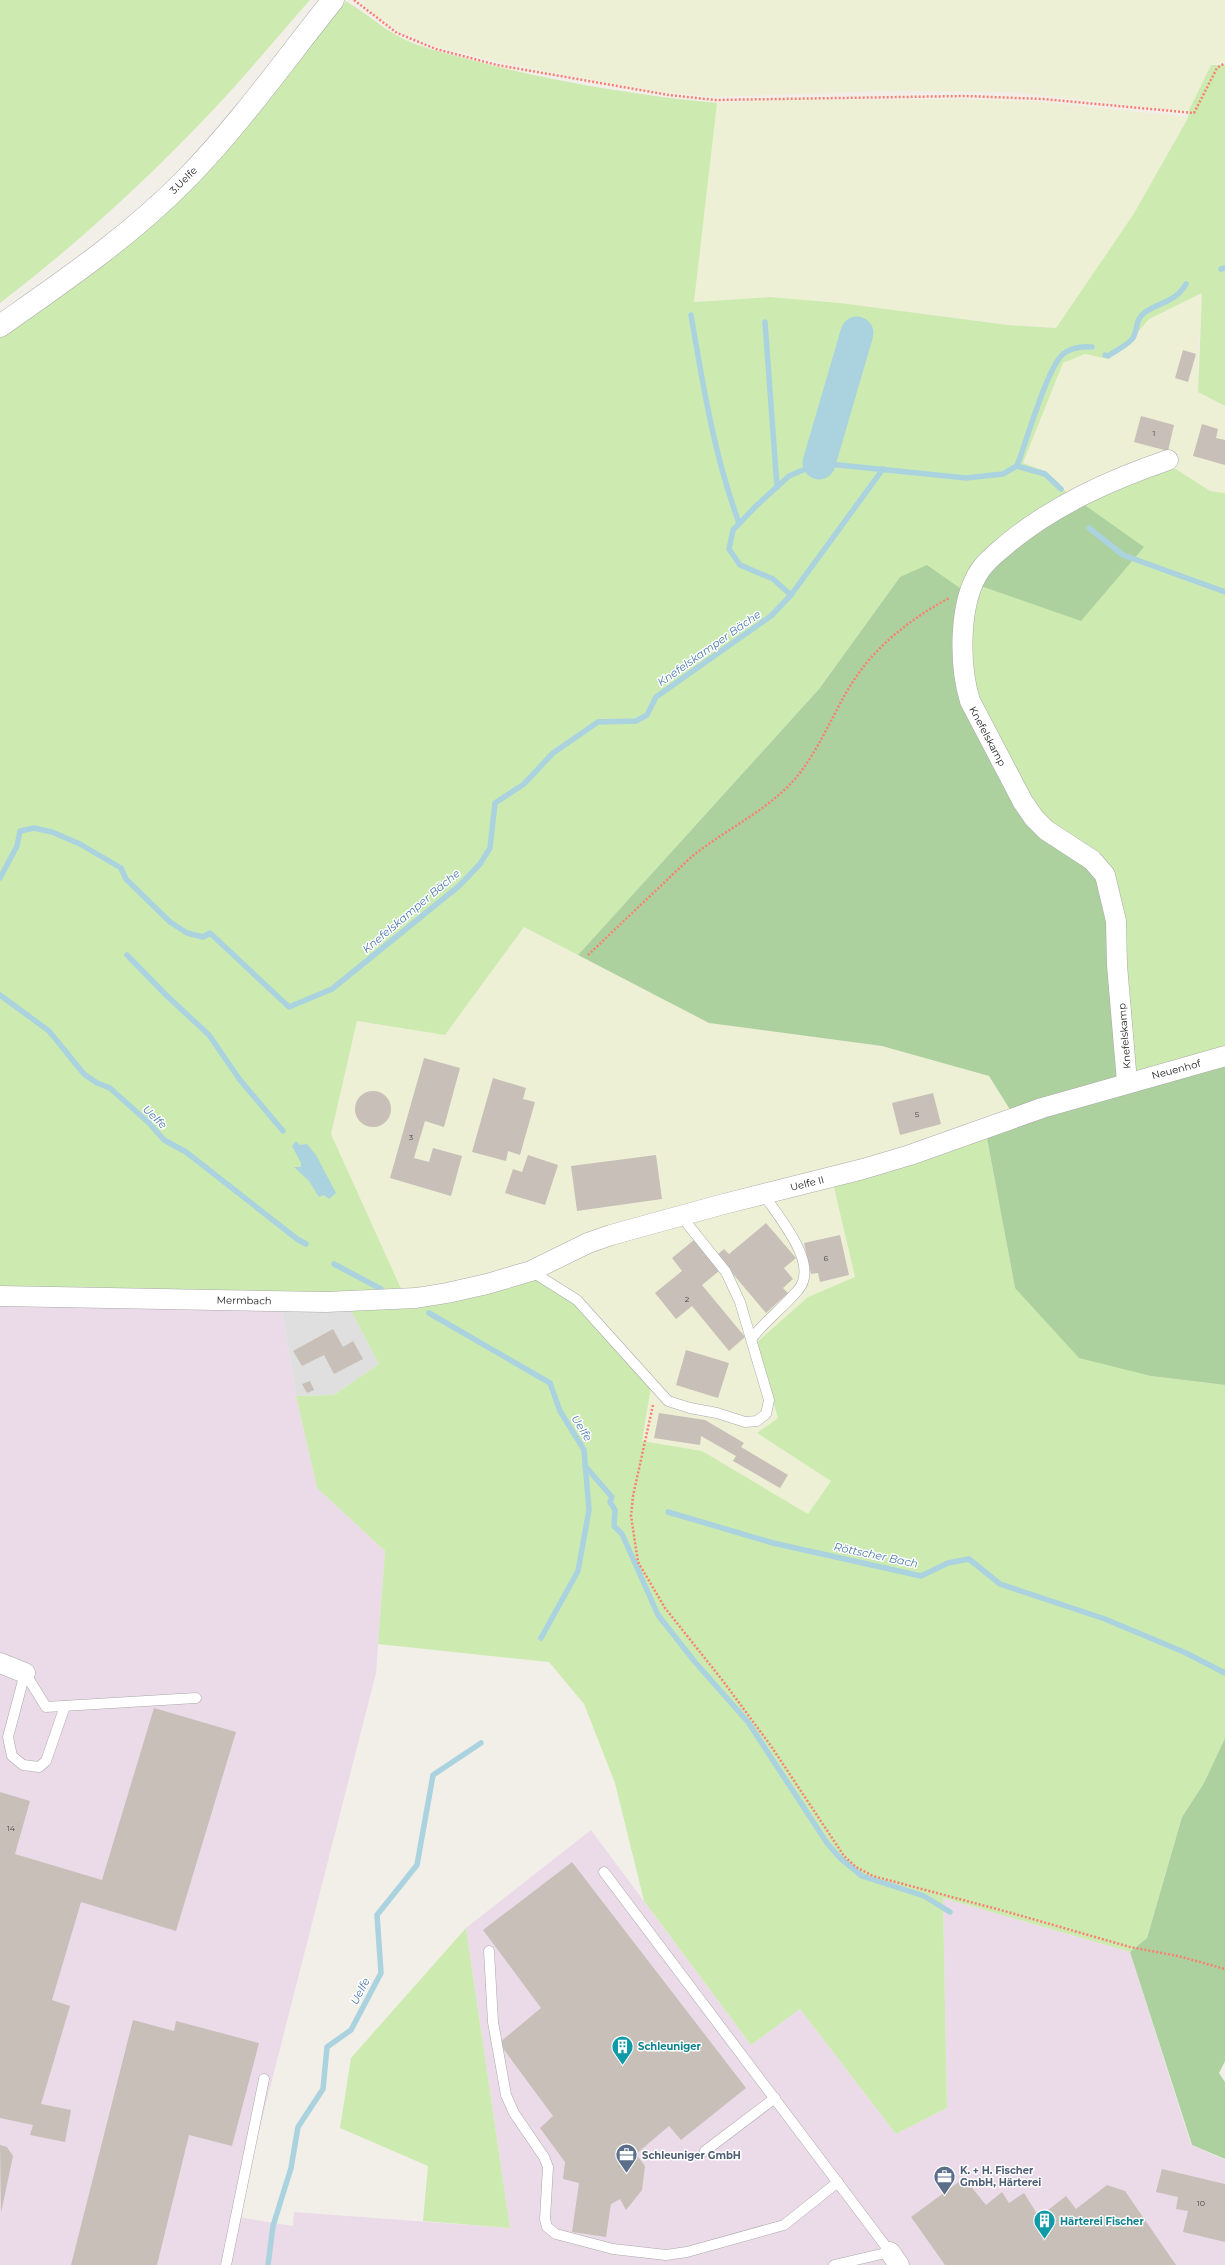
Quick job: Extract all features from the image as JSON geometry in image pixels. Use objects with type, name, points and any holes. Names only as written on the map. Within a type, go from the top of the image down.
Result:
[{"type":"street","name":"3.Uelfe","points":[[0,326],[106,250],[185,180],[232,126],[333,0]]},
{"type":"street","name":"Knefelskamp","points":[[1128,1082],[1117,965],[1116,921],[1105,875],[1087,857],[1046,830],[1034,818],[1023,802],[970,701],[966,690],[963,624],[966,602],[975,578],[987,561],[1032,524],[1073,500],[1132,472],[1168,460]]},
{"type":"street","name":"Neuenhof","points":[[1128,1082],[1225,1056]]},
{"type":"street","name":"Uelfe II","points":[[487,1284],[531,1271],[588,1243],[649,1224],[910,1155],[1042,1108],[1128,1082]]},
{"type":"street","name":"Mermbach","points":[[0,1296],[370,1301],[447,1293],[487,1284]]},
{"type":"street","points":[[0,1663],[25,1673]]},
{"type":"lane","points":[[752,1338],[763,1324],[800,1289],[805,1277],[804,1265],[799,1249],[763,1194]]},
{"type":"lane","points":[[531,1271],[577,1300],[668,1401],[676,1405],[717,1413],[745,1422],[757,1421],[766,1414],[769,1400],[752,1338],[740,1302],[726,1272],[681,1216]]},
{"type":"lane","points":[[25,1673],[46,1707],[196,1698]]},
{"type":"lane","points":[[25,1673],[8,1737],[12,1756],[23,1765],[39,1767],[46,1761],[65,1706]]},
{"type":"lane","points":[[604,1872],[895,2259]]},
{"type":"lane","points":[[490,1951],[493,2022],[506,2095],[514,2114],[544,2157],[548,2167],[545,2219],[547,2227],[556,2234],[613,2249],[666,2255],[687,2252],[784,2225],[838,2182]]},
{"type":"lane","points":[[226,2265],[264,2079]]},
{"type":"lane","points":[[705,2151],[775,2098]]},
{"type":"lane","points":[[834,2265],[895,2259]]},
{"type":"path","points":[[354,0],[397,33],[436,49],[497,65],[575,80],[669,96],[715,100],[966,96],[1043,99],[1194,113],[1217,68],[1225,63]]},
{"type":"path","points":[[588,955],[705,845],[775,797],[795,778],[820,742],[847,691],[867,661],[888,639],[939,603],[955,594],[970,590]]},
{"type":"path","points":[[656,1387],[633,1496],[631,1516],[638,1562],[665,1608],[723,1680],[771,1746],[844,1856],[856,1868],[873,1876],[1008,1912],[1130,1948],[1178,1956],[1225,1969]]},
{"type":"shaded area","points":[[0,1299],[281,1305],[296,1396],[317,1488],[385,1551],[376,1673],[237,2217],[293,2226],[294,2212],[510,2228],[466,1928],[591,1830],[751,2045],[800,2009],[896,2134],[947,2108],[943,1898],[1130,1952],[1191,2145],[1225,2160],[1225,2265],[0,2265]]},
{"type":"shaded area","points":[[281,1305],[348,1305],[379,1364],[334,1395],[296,1396]]},
{"type":"green space","points":[[0,0],[310,0],[226,96],[163,161],[84,235],[0,303]]},
{"type":"green space","points":[[361,0],[1225,0],[1225,62],[1211,65],[1189,110],[1180,111],[1013,92],[884,91],[714,97],[669,93],[576,77],[499,62],[437,47],[399,32],[368,9]]},
{"type":"green space","points":[[346,1],[396,35],[423,47],[501,68],[562,81],[655,96],[717,103],[694,302],[770,297],[840,303],[1008,325],[1056,328],[1133,215],[1188,118],[1189,110],[1211,65],[1225,65],[1225,406],[1198,392],[1202,293],[1149,319],[1126,346],[1108,359],[1085,354],[1063,363],[1023,463],[1047,472],[1071,497],[967,593],[900,577],[819,689],[578,955],[524,927],[445,1035],[357,1021],[331,1134],[403,1293],[0,1294],[0,336],[238,132]]},
{"type":"green space","points":[[965,99],[1043,102],[1188,117],[1133,215],[1056,328],[1008,325],[840,303],[770,297],[693,302],[717,103],[781,100]]},
{"type":"green space","points":[[1203,293],[1198,354],[1198,392],[1225,406],[1225,493],[1210,491],[1172,469],[1071,497],[1023,463],[1063,363],[1085,354],[1108,359],[1126,346],[1149,319]]},
{"type":"green space","points":[[1168,464],[1210,491],[1225,493],[1225,1051],[1132,1078],[1048,828],[969,689],[975,584],[1079,501]]},
{"type":"green space","points":[[1079,501],[1144,547],[1081,621],[975,584],[983,571]]},
{"type":"green space","points":[[927,565],[967,593],[961,664],[1010,783],[1103,877],[1124,1081],[1014,1116],[989,1076],[882,1046],[709,1023],[578,955],[819,689],[900,577]]},
{"type":"green space","points":[[524,927],[709,1023],[882,1046],[989,1076],[1014,1116],[531,1267],[403,1293],[331,1134],[357,1021],[445,1035]]},
{"type":"green space","points":[[1225,1060],[1225,1385],[1151,1376],[1079,1358],[1015,1288],[986,1133]]},
{"type":"green space","points":[[986,1133],[1015,1288],[1151,1376],[1225,1385],[1225,1738],[1204,1783],[1182,1817],[1147,1938],[1130,1952],[943,1898],[947,2108],[896,2134],[800,2009],[751,2045],[644,1901],[615,1783],[584,1704],[549,1662],[378,1644],[385,1551],[317,1488],[296,1396],[334,1395],[379,1364],[348,1305],[530,1274],[575,1303],[651,1387],[642,1441],[702,1451],[808,1514],[831,1481],[757,1433],[778,1418],[756,1343],[808,1297],[855,1277],[832,1179]]},
{"type":"green space","points":[[832,1179],[855,1278],[808,1297],[756,1344],[778,1418],[757,1433],[831,1481],[808,1515],[702,1451],[642,1441],[651,1387],[537,1270],[559,1260]]},
{"type":"green space","points":[[1225,1738],[1225,2061],[1219,2073],[1225,2082],[1225,2159],[1192,2145],[1130,1952],[1147,1938],[1182,1817],[1204,1783]]},
{"type":"green space","points":[[466,1928],[510,2228],[423,2221],[428,2166],[340,2128],[351,2058]]},
{"type":"water","points":[[296,1141],[300,1145],[307,1144],[316,1155],[336,1193],[329,1199],[324,1195],[319,1197],[309,1181],[294,1167],[301,1167],[301,1163],[292,1146]]},
{"type":"building","points":[[1183,350],[1196,354],[1188,382],[1175,378]]},
{"type":"building","points":[[1141,416],[1174,425],[1168,451],[1134,442]]},
{"type":"building","points":[[1202,424],[1218,429],[1216,438],[1225,440],[1225,465],[1193,456]]},
{"type":"building","points":[[424,1058],[460,1068],[444,1127],[425,1121],[414,1158],[429,1162],[433,1148],[462,1156],[451,1196],[390,1178]]},
{"type":"building","points":[[493,1078],[526,1088],[523,1099],[535,1102],[520,1155],[508,1151],[506,1161],[472,1152]]},
{"type":"building","points":[[373,1091],[383,1094],[388,1099],[391,1109],[388,1119],[383,1124],[373,1127],[363,1124],[358,1119],[355,1109],[358,1099],[363,1094]]},
{"type":"building","points":[[933,1093],[941,1124],[900,1135],[892,1103]]},
{"type":"building","points":[[528,1155],[558,1165],[545,1205],[505,1193],[513,1169],[522,1172]]},
{"type":"building","points":[[656,1155],[662,1199],[577,1211],[571,1166]]},
{"type":"building","points":[[766,1223],[796,1258],[784,1268],[793,1279],[783,1288],[788,1293],[766,1313],[717,1255],[724,1249],[729,1254]]},
{"type":"building","points":[[840,1235],[849,1275],[820,1282],[818,1273],[811,1274],[804,1243]]},
{"type":"building","points":[[694,1240],[719,1271],[702,1285],[745,1337],[729,1351],[692,1306],[676,1319],[655,1293],[682,1271],[672,1258]]},
{"type":"building","points":[[333,1329],[343,1347],[353,1341],[363,1359],[334,1374],[324,1355],[302,1366],[293,1351]]},
{"type":"building","points":[[686,1350],[729,1363],[718,1398],[676,1385]]},
{"type":"building","points":[[310,1381],[314,1390],[307,1393],[302,1384]]},
{"type":"building","points":[[659,1413],[705,1420],[744,1443],[741,1447],[788,1475],[780,1488],[733,1461],[736,1456],[701,1436],[700,1445],[654,1438]]},
{"type":"building","points":[[154,1708],[236,1732],[176,1931],[81,1902],[52,2000],[70,2006],[41,2104],[71,2110],[65,2142],[30,2135],[33,2125],[0,2118],[0,1792],[30,1801],[15,1854],[102,1880]]},
{"type":"building","name":"Schleuniger","points":[[572,1862],[746,2088],[681,2140],[669,2126],[636,2154],[645,2166],[642,2190],[626,2210],[620,2199],[611,2204],[606,2237],[572,2232],[579,2183],[563,2179],[565,2162],[540,2128],[553,2116],[499,2043],[541,2008],[483,1930]]},
{"type":"building","points":[[133,2020],[174,2031],[176,2021],[259,2043],[232,2146],[189,2135],[157,2265],[71,2265]]},
{"type":"building","points":[[0,2145],[7,2147],[13,2156],[1,2213]]},
{"type":"building","points":[[1162,2169],[1225,2184],[1225,2242],[1183,2232],[1188,2211],[1176,2209],[1178,2197],[1156,2192]]},
{"type":"building","name":"Härterei Fischer","points":[[964,2178],[986,2205],[1002,2192],[1009,2203],[1024,2193],[1039,2217],[1066,2196],[1076,2209],[1107,2185],[1125,2191],[1176,2265],[945,2265],[911,2217]]},
{"type":"waterway","points":[[1221,269],[1225,268]]},
{"type":"waterway","points":[[1105,355],[1108,356],[1128,343],[1133,338],[1141,316],[1150,309],[1177,295],[1186,284]]},
{"type":"waterway","points":[[691,315],[710,420],[730,497],[739,523]]},
{"type":"waterway","points":[[765,322],[777,487]]},
{"type":"waterway","points":[[819,463],[857,333]]},
{"type":"waterway","points":[[1017,466],[1037,407],[1050,374],[1057,362],[1063,354],[1073,348],[1092,347]]},
{"type":"waterway","name":"Knefelskamper Bäche","points":[[0,878],[17,846],[20,831],[34,828],[52,832],[80,844],[121,868],[126,879],[170,922],[187,933],[203,937],[210,933],[289,1007],[332,989],[459,886],[480,864],[490,848],[495,803],[524,784],[553,753],[598,722],[636,721],[647,715],[656,697],[771,616],[791,595],[773,579],[740,565],[729,549],[733,530],[756,506],[789,476],[819,463],[966,478],[1003,474],[1017,466]]},
{"type":"waterway","points":[[1017,466],[1045,474],[1061,489]]},
{"type":"waterway","points":[[791,595],[883,469]]},
{"type":"waterway","points":[[1089,528],[1123,555],[1225,592]]},
{"type":"waterway","name":"Knefelskamper Bäche","points":[[127,955],[166,995],[209,1035],[240,1080],[283,1131]]},
{"type":"waterway","name":"Uelfe","points":[[0,995],[49,1031],[84,1074],[97,1083],[110,1088],[149,1123],[164,1140],[186,1152],[297,1239],[306,1244]]},
{"type":"waterway","name":"Uelfe","points":[[334,1264],[381,1289]]},
{"type":"waterway","name":"Uelfe","points":[[429,1313],[550,1383],[560,1411],[584,1450],[589,1510],[578,1571],[541,1638]]},
{"type":"waterway","points":[[585,1466],[612,1497],[610,1502],[615,1510],[614,1526],[622,1534],[658,1615],[695,1662],[748,1722],[827,1843],[840,1858],[862,1876],[924,1896],[950,1912]]},
{"type":"waterway","name":"Röttscher Bach","points":[[668,1512],[773,1543],[921,1576],[948,1563],[969,1559],[1000,1584],[1105,1619],[1186,1653],[1225,1673]]},
{"type":"waterway","name":"Uelfe","points":[[268,2265],[273,2226],[291,2168],[298,2127],[323,2089],[327,2047],[351,2030],[381,1973],[377,1915],[417,1865],[433,1775],[481,1743]]},
{"type":"place","name":"Schleuniger","points":[[622,2066]]},
{"type":"place","name":"Schleuniger GmbH","points":[[627,2174]]},
{"type":"place","name":"K. + H. Fischer GmbH, Härterei","points":[[944,2196]]},
{"type":"place","name":"Härterei Fischer","points":[[1044,2240]]}]
